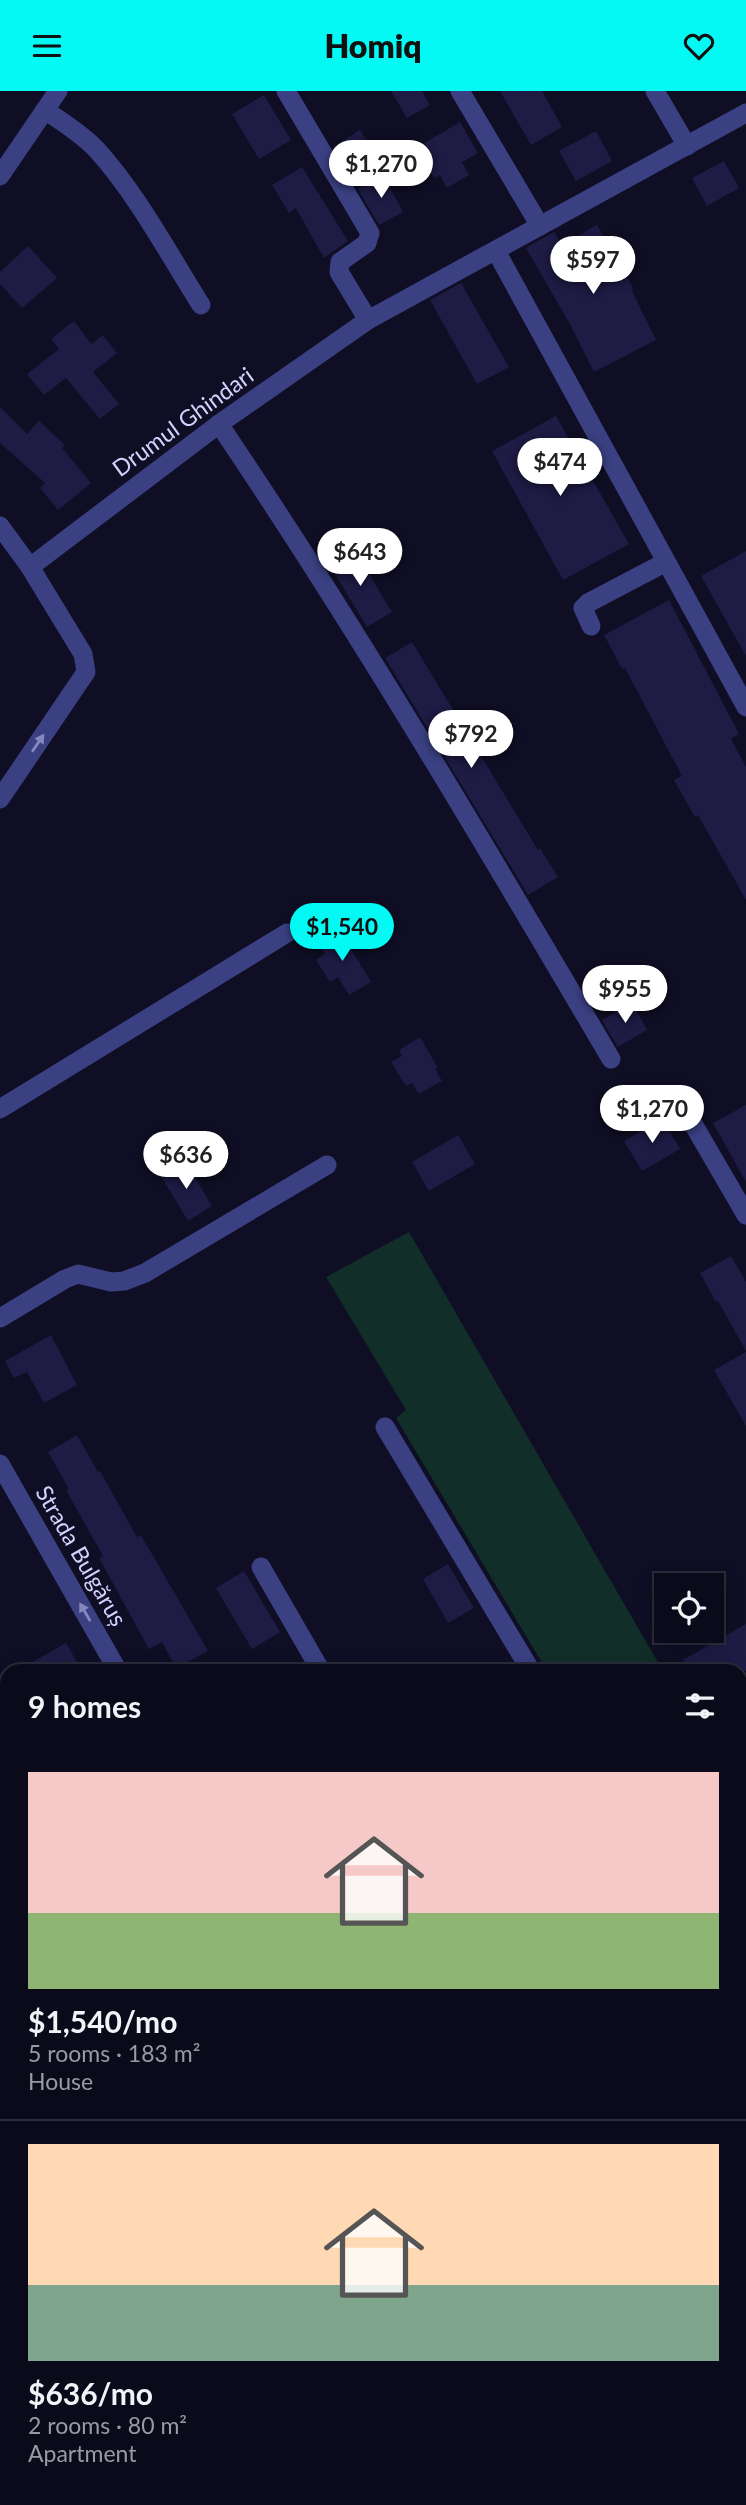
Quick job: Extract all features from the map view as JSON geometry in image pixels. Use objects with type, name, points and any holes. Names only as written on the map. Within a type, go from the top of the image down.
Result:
[{"type":"street","points":[[0,176],[58,91]]},
{"type":"street","points":[[286,91],[366,222],[370,233],[367,243],[340,262],[339,272],[368,320]]},
{"type":"street","points":[[460,91],[540,226]]},
{"type":"street","points":[[655,91],[687,146]]},
{"type":"street","points":[[44,110],[96,149],[124,185],[201,305]]},
{"type":"street","name":"Drumul Ghindari","points":[[30,567],[219,424],[368,320],[745,116]]},
{"type":"street","points":[[496,251],[746,707]]},
{"type":"street","points":[[219,424],[265,492],[467,817],[611,1059]]},
{"type":"street","points":[[0,526],[30,567],[83,655],[86,673],[0,799]]},
{"type":"street","points":[[591,626],[583,608],[588,603],[666,562]]},
{"type":"street","points":[[0,1109],[286,933]]},
{"type":"street","points":[[689,1117],[746,1215]]},
{"type":"street","points":[[0,1318],[78,1274],[111,1282],[124,1281],[145,1273],[327,1165]]},
{"type":"street","points":[[386,1427],[526,1664]]},
{"type":"street","name":"Strada Bulgăruș","points":[[0,1464],[114,1664]]},
{"type":"street","points":[[261,1567],[317,1664]]},
{"type":"green space","points":[[409,1232],[659,1664],[543,1664],[396,1418],[406,1410],[326,1277]]},
{"type":"building","points":[[391,91],[422,91],[430,105],[407,118]]},
{"type":"building","points":[[500,91],[542,91],[562,127],[531,145]]},
{"type":"building","points":[[264,95],[291,140],[259,159],[232,114]]},
{"type":"building","points":[[460,122],[478,153],[462,162],[469,175],[447,188],[440,175],[434,178],[416,148]]},
{"type":"building","points":[[360,130],[370,146],[342,162],[333,147]]},
{"type":"building","points":[[596,131],[612,161],[576,181],[559,151]]},
{"type":"building","points":[[724,161],[739,188],[707,206],[692,178]]},
{"type":"building","points":[[302,167],[348,241],[324,258],[296,208],[289,213],[272,185]]},
{"type":"building","points":[[383,175],[403,212],[379,225],[358,189]]},
{"type":"building","points":[[597,225],[633,288],[631,289],[656,340],[594,372],[526,248],[554,232],[562,245]]},
{"type":"building","points":[[28,246],[57,278],[22,308],[0,284],[0,272]]},
{"type":"building","points":[[461,283],[509,367],[477,384],[430,300]]},
{"type":"building","points":[[74,321],[91,344],[103,335],[117,353],[93,372],[119,404],[100,419],[66,378],[44,395],[27,374],[59,349],[51,339]]},
{"type":"building","points":[[0,407],[27,434],[39,421],[65,445],[62,448],[91,483],[58,510],[40,488],[45,483],[0,443]]},
{"type":"building","points":[[556,416],[629,544],[563,580],[492,451]]},
{"type":"building","points":[[354,549],[392,612],[367,627],[329,564]]},
{"type":"building","points":[[746,551],[746,656],[701,576]]},
{"type":"building","points":[[669,600],[739,734],[731,739],[746,767],[746,900],[698,815],[695,817],[674,780],[682,776],[625,668],[622,669],[604,635]]},
{"type":"building","points":[[412,642],[538,850],[540,848],[558,877],[528,895],[385,658]]},
{"type":"building","points":[[339,929],[371,982],[349,995],[338,977],[330,982],[316,960],[325,954],[318,942]]},
{"type":"building","points":[[632,1003],[647,1030],[618,1047],[602,1020]]},
{"type":"building","points":[[420,1037],[438,1068],[435,1069],[442,1081],[419,1094],[412,1083],[406,1086],[391,1062],[402,1056],[399,1050]]},
{"type":"building","points":[[746,1105],[746,1182],[713,1123]]},
{"type":"building","points":[[662,1119],[680,1149],[642,1171],[624,1141]]},
{"type":"building","points":[[458,1135],[475,1164],[429,1191],[412,1162]]},
{"type":"building","points":[[185,1161],[212,1206],[188,1221],[161,1176]]},
{"type":"building","points":[[731,1256],[746,1282],[746,1351],[700,1273]]},
{"type":"building","points":[[51,1335],[77,1385],[44,1403],[27,1372],[14,1378],[5,1361]]},
{"type":"building","points":[[746,1352],[746,1426],[714,1370]]},
{"type":"building","points":[[77,1435],[137,1537],[141,1535],[208,1651],[184,1664],[174,1664],[162,1642],[149,1649],[99,1558],[103,1556],[48,1452]]},
{"type":"building","points":[[448,1564],[474,1608],[448,1623],[423,1579]]},
{"type":"building","points":[[244,1571],[280,1632],[252,1649],[216,1588]]},
{"type":"building","points":[[746,1624],[746,1664],[686,1664],[683,1660],[713,1643],[724,1643],[724,1637]]},
{"type":"building","points":[[66,1643],[78,1664],[29,1664]]}]
